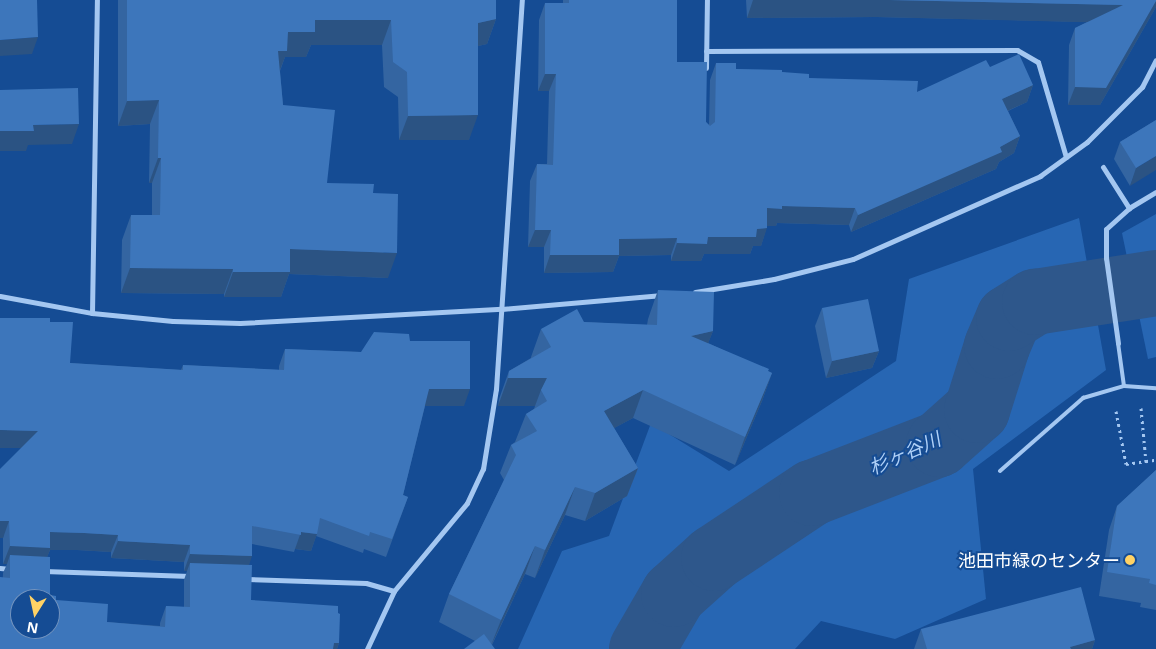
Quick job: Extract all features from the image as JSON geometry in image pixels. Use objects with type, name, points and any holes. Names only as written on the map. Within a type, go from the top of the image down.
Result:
[{"type":"street","points":[[92,313],[97,0]]},
{"type":"street","points":[[367,649],[394,591],[467,503],[483,469],[496,389],[522,0]]},
{"type":"street","points":[[706,70],[707,0]]},
{"type":"street","points":[[706,51],[1017,50],[1038,62],[1066,157]]},
{"type":"street","points":[[685,293],[774,279],[853,259],[1040,176],[1087,142],[1142,87],[1156,60]]},
{"type":"street","points":[[1103,167],[1128,208]]},
{"type":"street","points":[[1118,342],[1106,258],[1106,229],[1128,208],[1156,192]]},
{"type":"street","points":[[0,296],[92,313],[173,321],[240,323],[502,309],[666,295]]},
{"type":"street","points":[[0,568],[18,570]]},
{"type":"street","points":[[38,570],[197,577]]},
{"type":"street","points":[[237,578],[366,583],[394,591]]},
{"type":"lane","points":[[1118,342],[1124,386]]},
{"type":"lane","points":[[1000,472],[1083,398],[1124,386],[1156,388]]},
{"type":"path","points":[[1138,386],[1146,462]]},
{"type":"path","points":[[1112,390],[1126,464],[1156,460]]},
{"type":"shaded area","points":[[1156,214],[1156,357],[1148,359],[1122,233]]},
{"type":"shaded area","points":[[1079,218],[1106,370],[973,469],[986,599],[895,639],[821,621],[795,649],[518,649],[562,551],[609,536],[651,423],[729,471],[896,361],[909,279]]},
{"type":"building","points":[[0,0],[37,0],[38,37],[0,40]]},
{"type":"building","points":[[127,0],[496,0],[496,19],[478,23],[478,115],[408,116],[407,72],[393,62],[391,20],[315,20],[315,32],[288,32],[287,51],[278,51],[283,105],[335,110],[327,183],[374,184],[373,193],[398,194],[397,253],[290,249],[290,272],[233,272],[233,269],[130,268],[131,215],[160,215],[161,158],[158,158],[159,100],[127,101]]},
{"type":"building","points":[[569,0],[677,0],[677,62],[707,62],[706,122],[710,126],[715,122],[716,63],[736,63],[736,69],[782,70],[782,72],[809,74],[809,78],[918,81],[917,92],[986,60],[990,67],[1019,54],[1033,85],[1002,99],[1020,136],[1000,147],[1002,152],[858,215],[855,208],[782,206],[782,209],[767,208],[767,228],[757,229],[756,237],[708,237],[707,244],[677,243],[677,238],[619,239],[619,255],[550,255],[551,230],[535,230],[537,164],[553,165],[556,74],[545,74],[545,3],[569,3]]},
{"type":"building","points":[[889,0],[1156,1],[1106,88],[1075,87],[1075,28],[1123,5]]},
{"type":"building","points":[[78,88],[79,124],[33,125],[34,131],[0,131],[0,90]]},
{"type":"building","points":[[1156,120],[1156,156],[1136,168],[1120,142]]},
{"type":"building","points":[[658,290],[714,292],[713,331],[691,336],[769,369],[768,371],[772,373],[745,437],[643,390],[604,411],[638,468],[595,493],[575,487],[545,550],[535,546],[501,620],[449,594],[516,455],[511,445],[537,431],[526,414],[547,401],[541,390],[547,378],[508,378],[509,371],[551,347],[541,329],[577,309],[584,322],[657,325]]},
{"type":"building","points":[[868,299],[879,351],[832,361],[822,308]]},
{"type":"building","points":[[0,318],[50,318],[50,322],[73,322],[70,363],[183,370],[183,365],[284,370],[285,349],[361,352],[374,332],[409,334],[410,341],[470,341],[470,389],[429,389],[403,495],[408,497],[392,539],[370,532],[369,536],[320,518],[317,534],[301,532],[301,535],[252,526],[252,556],[190,554],[190,545],[118,541],[118,535],[84,533],[50,532],[50,548],[10,546],[9,521],[0,521],[0,469],[38,431],[0,430]]},
{"type":"building","name":"池田市緑のセンター","points":[[1156,470],[1156,585],[1149,583],[1150,579],[1107,572],[1117,506]]},
{"type":"building","points":[[10,555],[50,557],[50,589],[10,589],[10,639],[60,639],[60,600],[108,604],[107,622],[165,627],[166,606],[190,607],[190,563],[252,565],[251,600],[338,606],[338,613],[340,614],[339,643],[334,643],[333,649],[0,649],[0,577],[10,578]]},
{"type":"building","points":[[1081,587],[1095,640],[1070,647],[1071,649],[927,649],[921,629]]},
{"type":"building","points":[[484,634],[495,649],[464,649]]},
{"type":"waterway","name":"杉ヶ谷川","points":[[642,649],[674,594],[714,558],[812,493],[939,444],[977,410],[997,346],[1009,318],[1035,302],[1156,283]]},
{"type":"place","name":"池田市緑のセンター","points":[[1130,560]]}]
